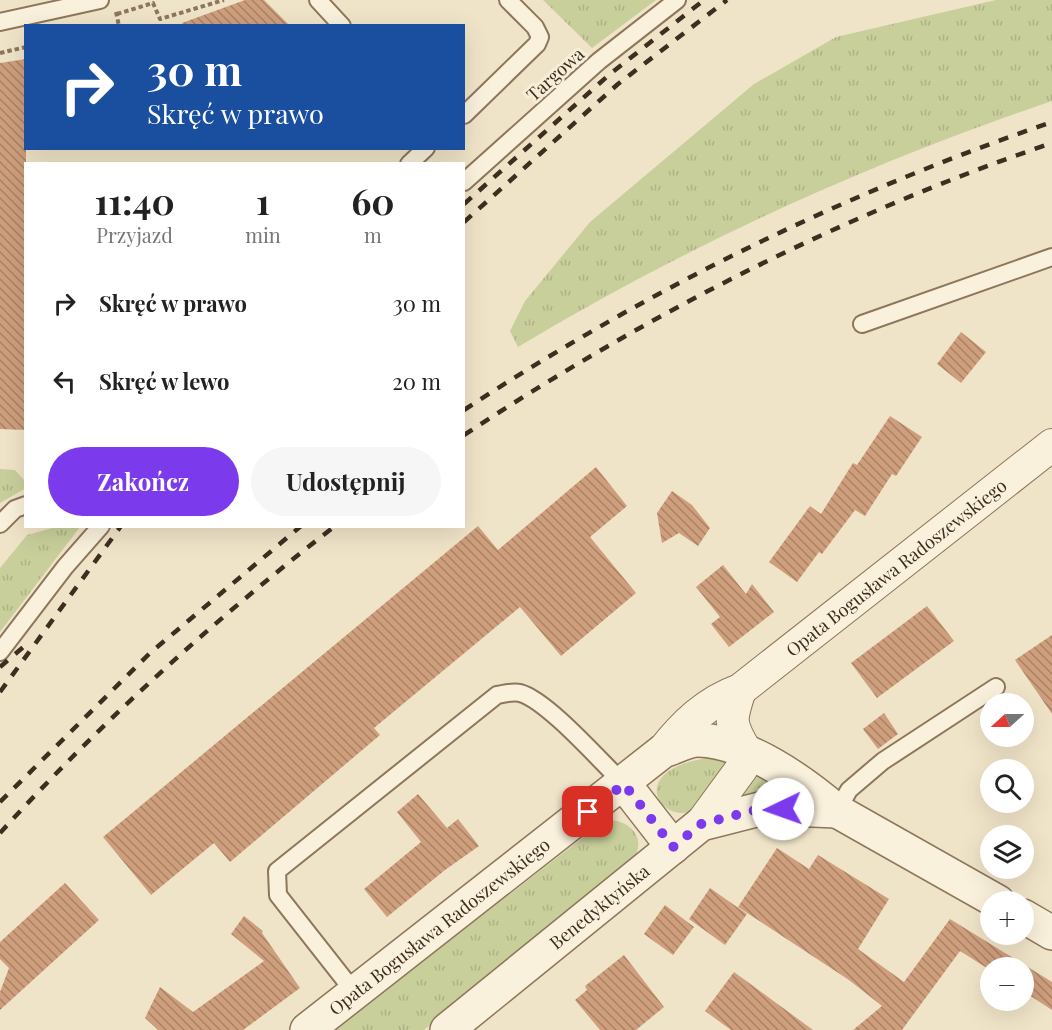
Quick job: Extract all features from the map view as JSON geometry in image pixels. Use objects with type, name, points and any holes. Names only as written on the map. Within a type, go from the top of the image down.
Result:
[{"type":"street","name":"Opata Bogusława Radoszewskiego","points":[[307,1030],[624,784],[663,751],[683,725],[722,696],[740,690],[1052,445]]},
{"type":"street","points":[[701,824],[742,768],[745,750],[732,728],[740,690]]},
{"type":"street","name":"Benedyktyńska","points":[[663,751],[696,740],[721,742],[745,750],[814,791],[837,811],[980,892]]},
{"type":"street","points":[[624,784],[673,847]]},
{"type":"street","name":"Benedyktyńska","points":[[447,1030],[701,824],[764,808],[837,811]]},
{"type":"street","points":[[1034,922],[1052,933]]},
{"type":"lane","points":[[0,22],[100,0]]},
{"type":"lane","points":[[318,0],[340,24]]},
{"type":"lane","points":[[465,114],[537,44],[540,37],[535,27],[508,0]]},
{"type":"lane","name":"Targowa","points":[[465,181],[599,61],[677,0]]},
{"type":"lane","points":[[411,162],[424,150]]},
{"type":"lane","points":[[862,324],[1052,257]]},
{"type":"lane","points":[[0,524],[15,509],[24,506]]},
{"type":"lane","points":[[0,652],[65,567],[99,528]]},
{"type":"lane","points":[[837,811],[849,790],[882,761],[996,687]]},
{"type":"lane","points":[[355,993],[278,895],[278,871],[497,695],[521,693],[531,699],[550,713],[624,784]]},
{"type":"path","points":[[116,14],[153,3],[160,19],[224,0]]},
{"type":"path","points":[[0,54],[24,48]]},
{"type":"green space","points":[[543,0],[656,0],[592,48]]},
{"type":"green space","points":[[996,0],[1052,0],[1052,101],[914,152],[778,210],[646,275],[518,347],[510,331],[525,301],[590,222],[754,84],[836,37]]},
{"type":"green space","points":[[0,469],[15,470],[24,480],[24,489],[0,503]]},
{"type":"green space","points":[[52,528],[79,528],[0,632],[0,568],[27,535]]},
{"type":"green space","points":[[714,757],[730,761],[695,809],[683,813],[672,811],[663,804],[657,795],[658,784],[666,773],[684,764]]},
{"type":"green space","points":[[754,773],[806,799],[730,801]]},
{"type":"green space","points":[[612,820],[627,825],[636,835],[638,848],[631,862],[424,1030],[334,1030],[602,823]]},
{"type":"building","points":[[245,0],[264,0],[288,24],[182,24]]},
{"type":"building","points":[[24,59],[26,162],[24,162],[24,430],[0,429],[0,63]]},
{"type":"building","points":[[961,332],[986,352],[961,383],[937,364]]},
{"type":"building","points":[[890,416],[922,437],[896,476],[892,474],[865,516],[855,510],[822,554],[819,552],[797,582],[769,562],[810,506],[821,514],[853,463],[857,465]]},
{"type":"building","points":[[596,467],[627,506],[590,537],[636,593],[561,656],[520,607],[374,728],[380,735],[230,862],[214,843],[151,895],[103,837],[478,526],[498,550]]},
{"type":"building","points":[[672,491],[692,505],[710,528],[698,546],[679,533],[662,543],[657,513]]},
{"type":"building","points":[[723,565],[746,594],[752,584],[774,612],[729,647],[711,624],[720,617],[696,587]]},
{"type":"building","points":[[927,606],[954,641],[877,698],[851,663]]},
{"type":"building","points":[[1052,635],[1052,714],[1015,660]]},
{"type":"building","points":[[884,713],[898,734],[878,749],[863,729]]},
{"type":"building","points":[[418,794],[447,828],[458,819],[479,846],[387,917],[364,889],[421,842],[397,812]]},
{"type":"building","points":[[777,848],[809,869],[818,855],[889,899],[858,949],[904,982],[950,919],[980,938],[980,945],[992,945],[1012,957],[980,957],[980,964],[960,951],[902,1030],[853,1030],[882,1006],[849,980],[738,907]]},
{"type":"building","points":[[65,883],[99,920],[0,1010],[0,992],[9,968],[0,959],[0,942]]},
{"type":"building","points":[[710,888],[747,914],[725,945],[689,919]]},
{"type":"building","points":[[665,905],[694,927],[673,955],[644,934]]},
{"type":"building","points":[[244,916],[263,931],[262,933],[300,988],[243,1030],[158,1030],[145,1018],[160,987],[193,1012],[264,961],[231,934]]},
{"type":"building","points":[[624,955],[664,1007],[636,1030],[600,1030],[575,1000],[587,990],[585,986]]},
{"type":"building","points":[[1034,971],[1052,982],[1052,1010],[1034,998]]},
{"type":"building","points":[[734,972],[813,1030],[731,1030],[705,1011]]},
{"type":"railway","points":[[465,203],[610,74],[704,0]]},
{"type":"railway","points":[[465,221],[618,84],[727,0]]},
{"type":"railway","points":[[465,409],[604,324],[749,248],[898,180],[1052,122]]},
{"type":"railway","points":[[465,434],[604,348],[749,270],[898,202],[1052,143]]},
{"type":"railway","points":[[0,692],[120,528]]},
{"type":"railway","points":[[0,802],[150,653],[299,528]]},
{"type":"railway","points":[[0,833],[78,751],[161,672],[246,597],[332,528]]},
{"type":"railway","points":[[0,667],[28,643]]},
{"type":"route","points":[[588,812],[624,784],[673,847],[701,824],[764,808],[783,809]]}]
